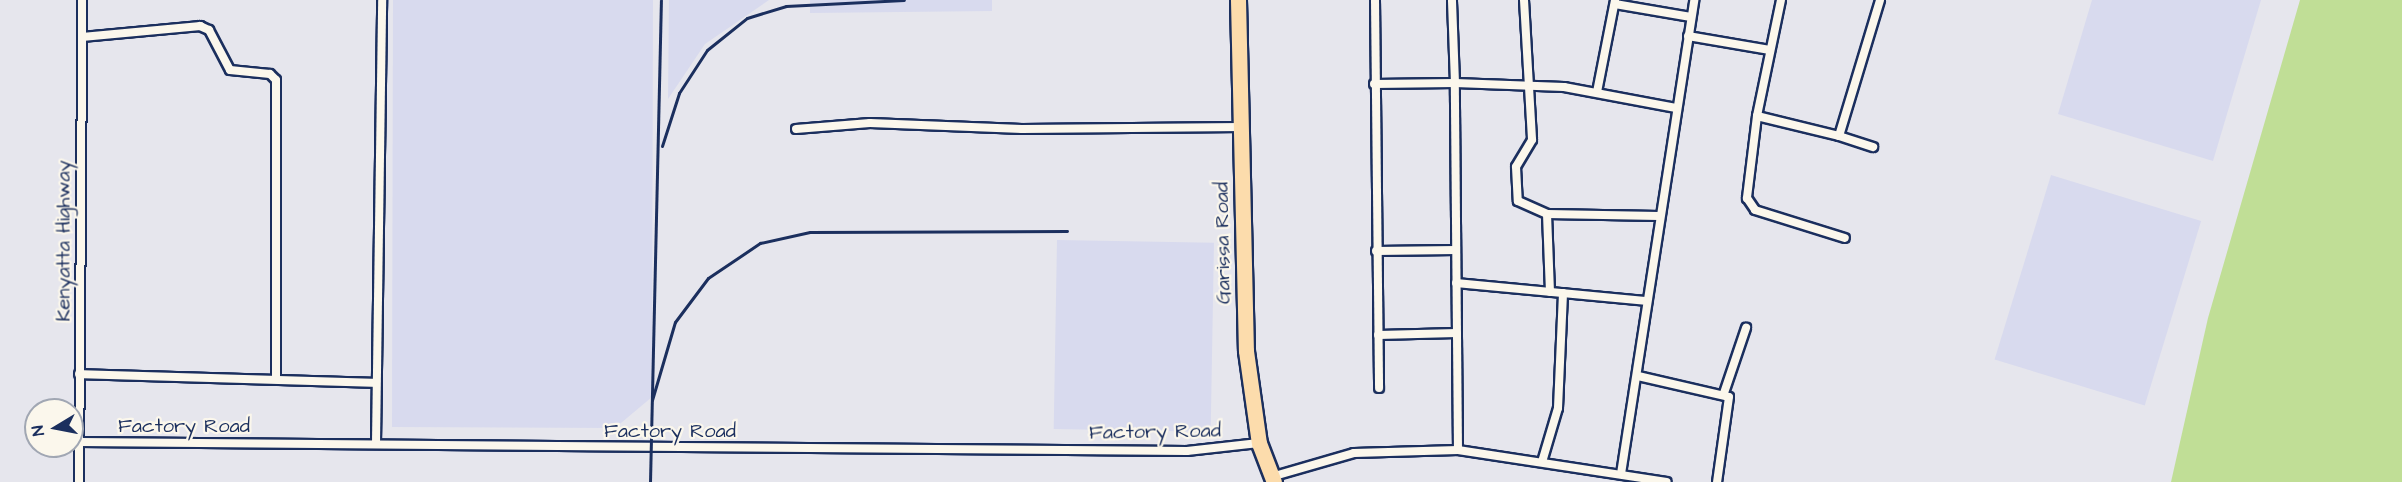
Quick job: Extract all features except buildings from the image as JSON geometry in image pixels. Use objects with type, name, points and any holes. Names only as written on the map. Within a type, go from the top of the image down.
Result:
[{"type":"highway","name":"Garissa Road","points":[[1238,0],[1246,351],[1259,443],[1273,479]]},
{"type":"street","name":"Kenyatta Highway","points":[[79,398],[82,0]]},
{"type":"street","points":[[376,444],[382,0]]},
{"type":"street","points":[[1375,0],[1374,84],[1379,388]]},
{"type":"street","points":[[1452,0],[1455,83],[1458,450]]},
{"type":"street","points":[[1524,0],[1532,140],[1518,159],[1516,194],[1522,205],[1547,213],[1659,216]]},
{"type":"street","points":[[1621,474],[1638,376],[1645,302],[1694,0]]},
{"type":"street","points":[[1782,0],[1757,116],[1750,206],[1845,238]]},
{"type":"street","points":[[1839,136],[1880,0]]},
{"type":"street","points":[[1596,92],[1615,2],[1691,17]]},
{"type":"street","points":[[82,37],[200,26],[209,30],[230,70],[270,74],[276,80],[276,379]]},
{"type":"street","points":[[1688,36],[1770,50]]},
{"type":"street","points":[[1374,84],[1527,84],[1596,92],[1676,108]]},
{"type":"street","points":[[1757,116],[1839,136],[1873,147]]},
{"type":"street","points":[[796,129],[870,123],[1023,129],[1242,128]]},
{"type":"street","points":[[1547,213],[1550,292]]},
{"type":"street","points":[[1376,251],[1456,250]]},
{"type":"street","points":[[1456,283],[1645,302]]},
{"type":"street","points":[[1542,462],[1558,408],[1563,293]]},
{"type":"street","points":[[1717,482],[1731,406],[1724,393],[1746,328]]},
{"type":"street","points":[[1378,335],[1457,333]]},
{"type":"street","points":[[79,375],[376,383]]},
{"type":"street","points":[[1638,376],[1724,393]]},
{"type":"street","name":"Factory Road","points":[[84,442],[1187,451],[1259,443]]},
{"type":"street","points":[[1273,479],[1354,453],[1458,450],[1667,482]]},
{"type":"street","name":"Kenyatta Highway","points":[[79,482],[80,458]]},
{"type":"shaded area","points":[[393,0],[653,0],[652,397],[615,428],[392,427]]},
{"type":"shaded area","points":[[669,0],[769,0],[705,44],[668,99]]},
{"type":"shaded area","points":[[810,0],[992,0],[992,11],[810,13]]},
{"type":"shaded area","points":[[2092,0],[2261,0],[2213,161],[2058,114]]},
{"type":"shaded area","points":[[2051,175],[2201,221],[2145,405],[1995,360]]},
{"type":"shaded area","points":[[1057,240],[1214,243],[1211,432],[1054,429]]},
{"type":"green space","points":[[2300,0],[2402,0],[2402,482],[2171,482],[2208,318]]},
{"type":"railway","points":[[650,482],[661,0]]},
{"type":"railway","points":[[662,146],[679,93],[707,50],[747,18],[786,6],[904,0]]},
{"type":"railway","points":[[652,400],[675,322],[708,278],[760,243],[810,232],[1067,231]]}]
